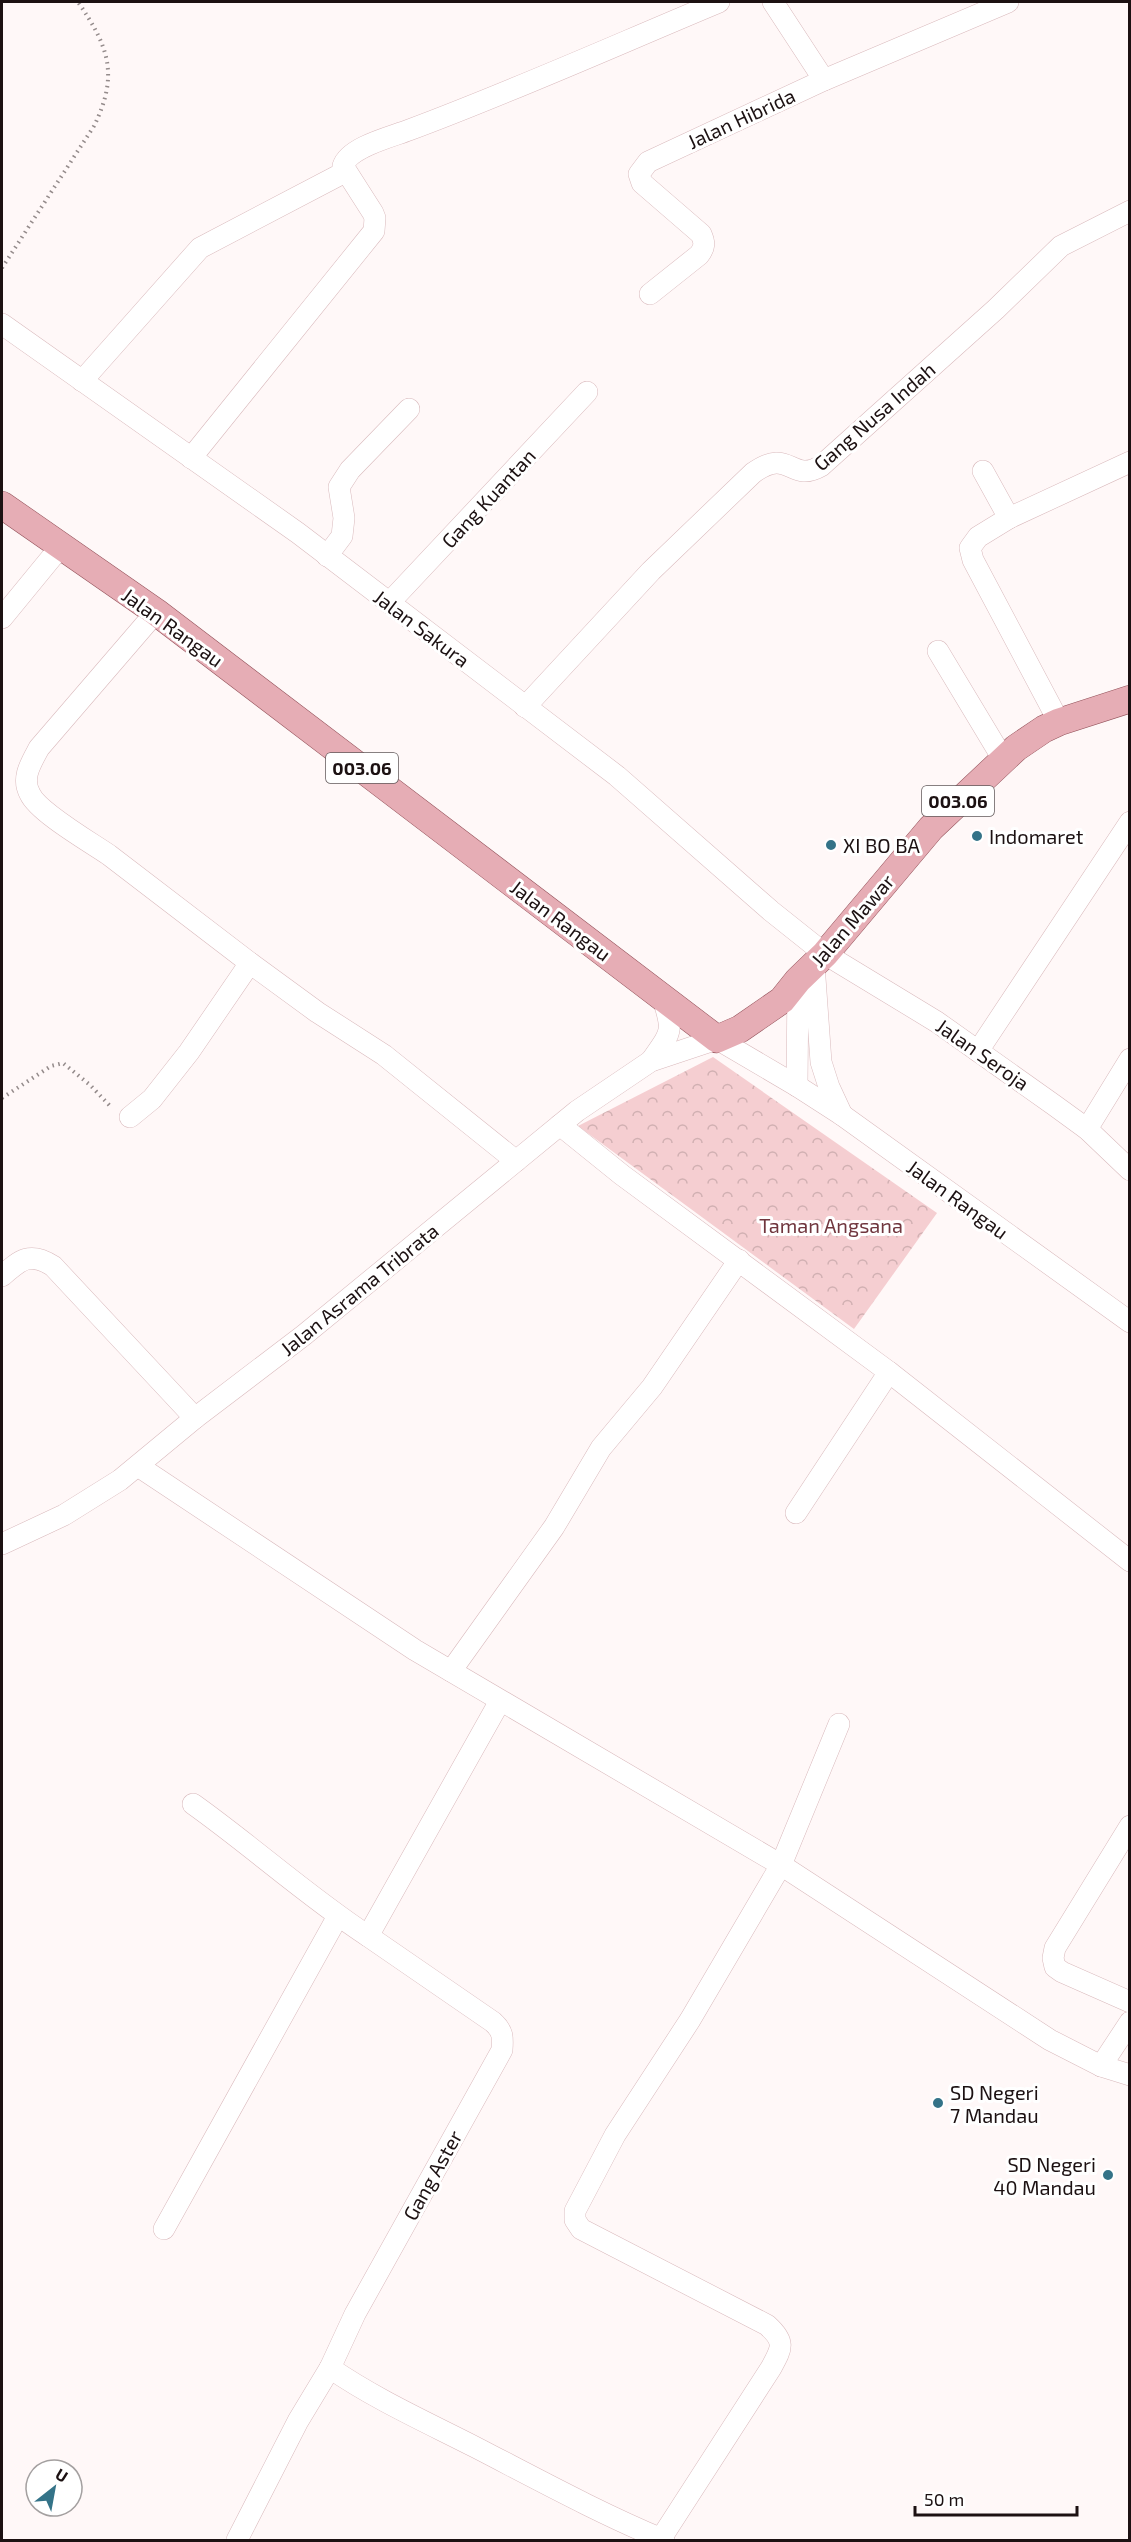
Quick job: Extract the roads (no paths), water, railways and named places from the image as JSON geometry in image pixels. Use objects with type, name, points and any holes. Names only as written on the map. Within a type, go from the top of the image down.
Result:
[{"type":"main road","name":"Jalan Rangau","points":[[2,505],[156,612],[692,1017]]},
{"type":"main road","name":"Jalan Mawar","points":[[692,1017],[740,1029],[782,1000],[931,828],[1003,759],[1030,738],[1059,722],[1130,699]]},
{"type":"street","points":[[191,458],[374,231],[373,213],[345,172],[343,166],[348,157],[372,144],[444,117],[719,2]]},
{"type":"street","points":[[773,2],[824,80]]},
{"type":"street","name":"Jalan Hibrida","points":[[650,294],[699,255],[704,248],[704,241],[701,234],[642,183],[639,174],[648,162],[824,80],[1008,2]]},
{"type":"street","points":[[82,381],[200,248],[345,172]]},
{"type":"street","name":"Gang Nusa Indah","points":[[525,707],[651,571],[753,473],[764,465],[774,462],[784,463],[799,472],[814,471],[996,309],[1062,246],[1130,211]]},
{"type":"street","name":"Jalan Sakura","points":[[2,324],[327,556],[617,776],[771,911],[812,966]]},
{"type":"street","name":"Gang Kuantan","points":[[389,603],[587,392]]},
{"type":"street","points":[[327,556],[342,536],[344,518],[339,487],[350,470],[409,409]]},
{"type":"street","points":[[1059,722],[971,554],[970,548],[978,537],[1009,518],[1130,462]]},
{"type":"street","points":[[983,471],[1009,518]]},
{"type":"street","points":[[2,618],[62,546]]},
{"type":"street","points":[[156,612],[39,748],[29,767],[25,784],[31,797],[45,810],[317,1012],[384,1055],[516,1161]]},
{"type":"street","points":[[938,651],[1003,759]]},
{"type":"street","points":[[978,1051],[1130,822]]},
{"type":"street","points":[[130,1117],[152,1099],[189,1052],[250,963]]},
{"type":"street","points":[[797,1086],[812,966]]},
{"type":"street","points":[[812,966],[821,1062],[842,1115]]},
{"type":"street","name":"Jalan Seroja","points":[[812,966],[937,1022],[1087,1129],[1130,1170]]},
{"type":"street","points":[[666,1040],[692,1017]]},
{"type":"street","points":[[651,1061],[671,1030],[671,1021],[692,1017]]},
{"type":"street","name":"Jalan Asrama Tribrata","points":[[2,1544],[64,1515],[120,1480],[195,1418],[304,1335],[577,1110],[651,1061],[692,1017]]},
{"type":"street","name":"Jalan Rangau","points":[[692,1017],[842,1115],[1130,1322]]},
{"type":"street","points":[[1087,1129],[1130,1059]]},
{"type":"street","points":[[560,1125],[622,1175],[889,1372],[1130,1561]]},
{"type":"street","points":[[2,1276],[18,1262],[31,1257],[53,1266],[195,1418]]},
{"type":"street","points":[[451,1671],[554,1527],[601,1448],[652,1387],[739,1260]]},
{"type":"street","points":[[796,1513],[889,1372]]},
{"type":"street","points":[[138,1466],[415,1650],[781,1865],[1050,2040],[1101,2066],[1130,2075]]},
{"type":"street","points":[[193,1804],[243,1840],[338,1916],[368,1936],[500,1701]]},
{"type":"street","points":[[237,2541],[298,2421],[330,2368],[348,2381],[661,2540],[771,2368],[781,2351],[781,2342],[776,2332],[767,2325],[595,2238],[581,2229],[575,2220],[575,2211],[615,2135],[690,2020],[781,1865],[839,1724]]},
{"type":"street","points":[[1130,1826],[1056,1948],[1053,1958],[1055,1967],[1062,1972],[1130,2002]]},
{"type":"street","points":[[164,2229],[338,1916]]},
{"type":"street","name":"Gang Aster","points":[[330,2368],[355,2314],[502,2050],[503,2044],[500,2028],[493,2022],[368,1936]]},
{"type":"street","points":[[1101,2066],[1130,2022]]},
{"type":"place","name":"Indomaret","points":[[977,836]]},
{"type":"place","name":"XI BO BA","points":[[831,845]]},
{"type":"place","name":"SD Negeri 7 Mandau","points":[[938,2103]]},
{"type":"place","name":"SD Negeri 40 Mandau","points":[[1108,2175]]},
{"type":"park label","name":"Taman Angsana","points":[[831,1225]]}]
